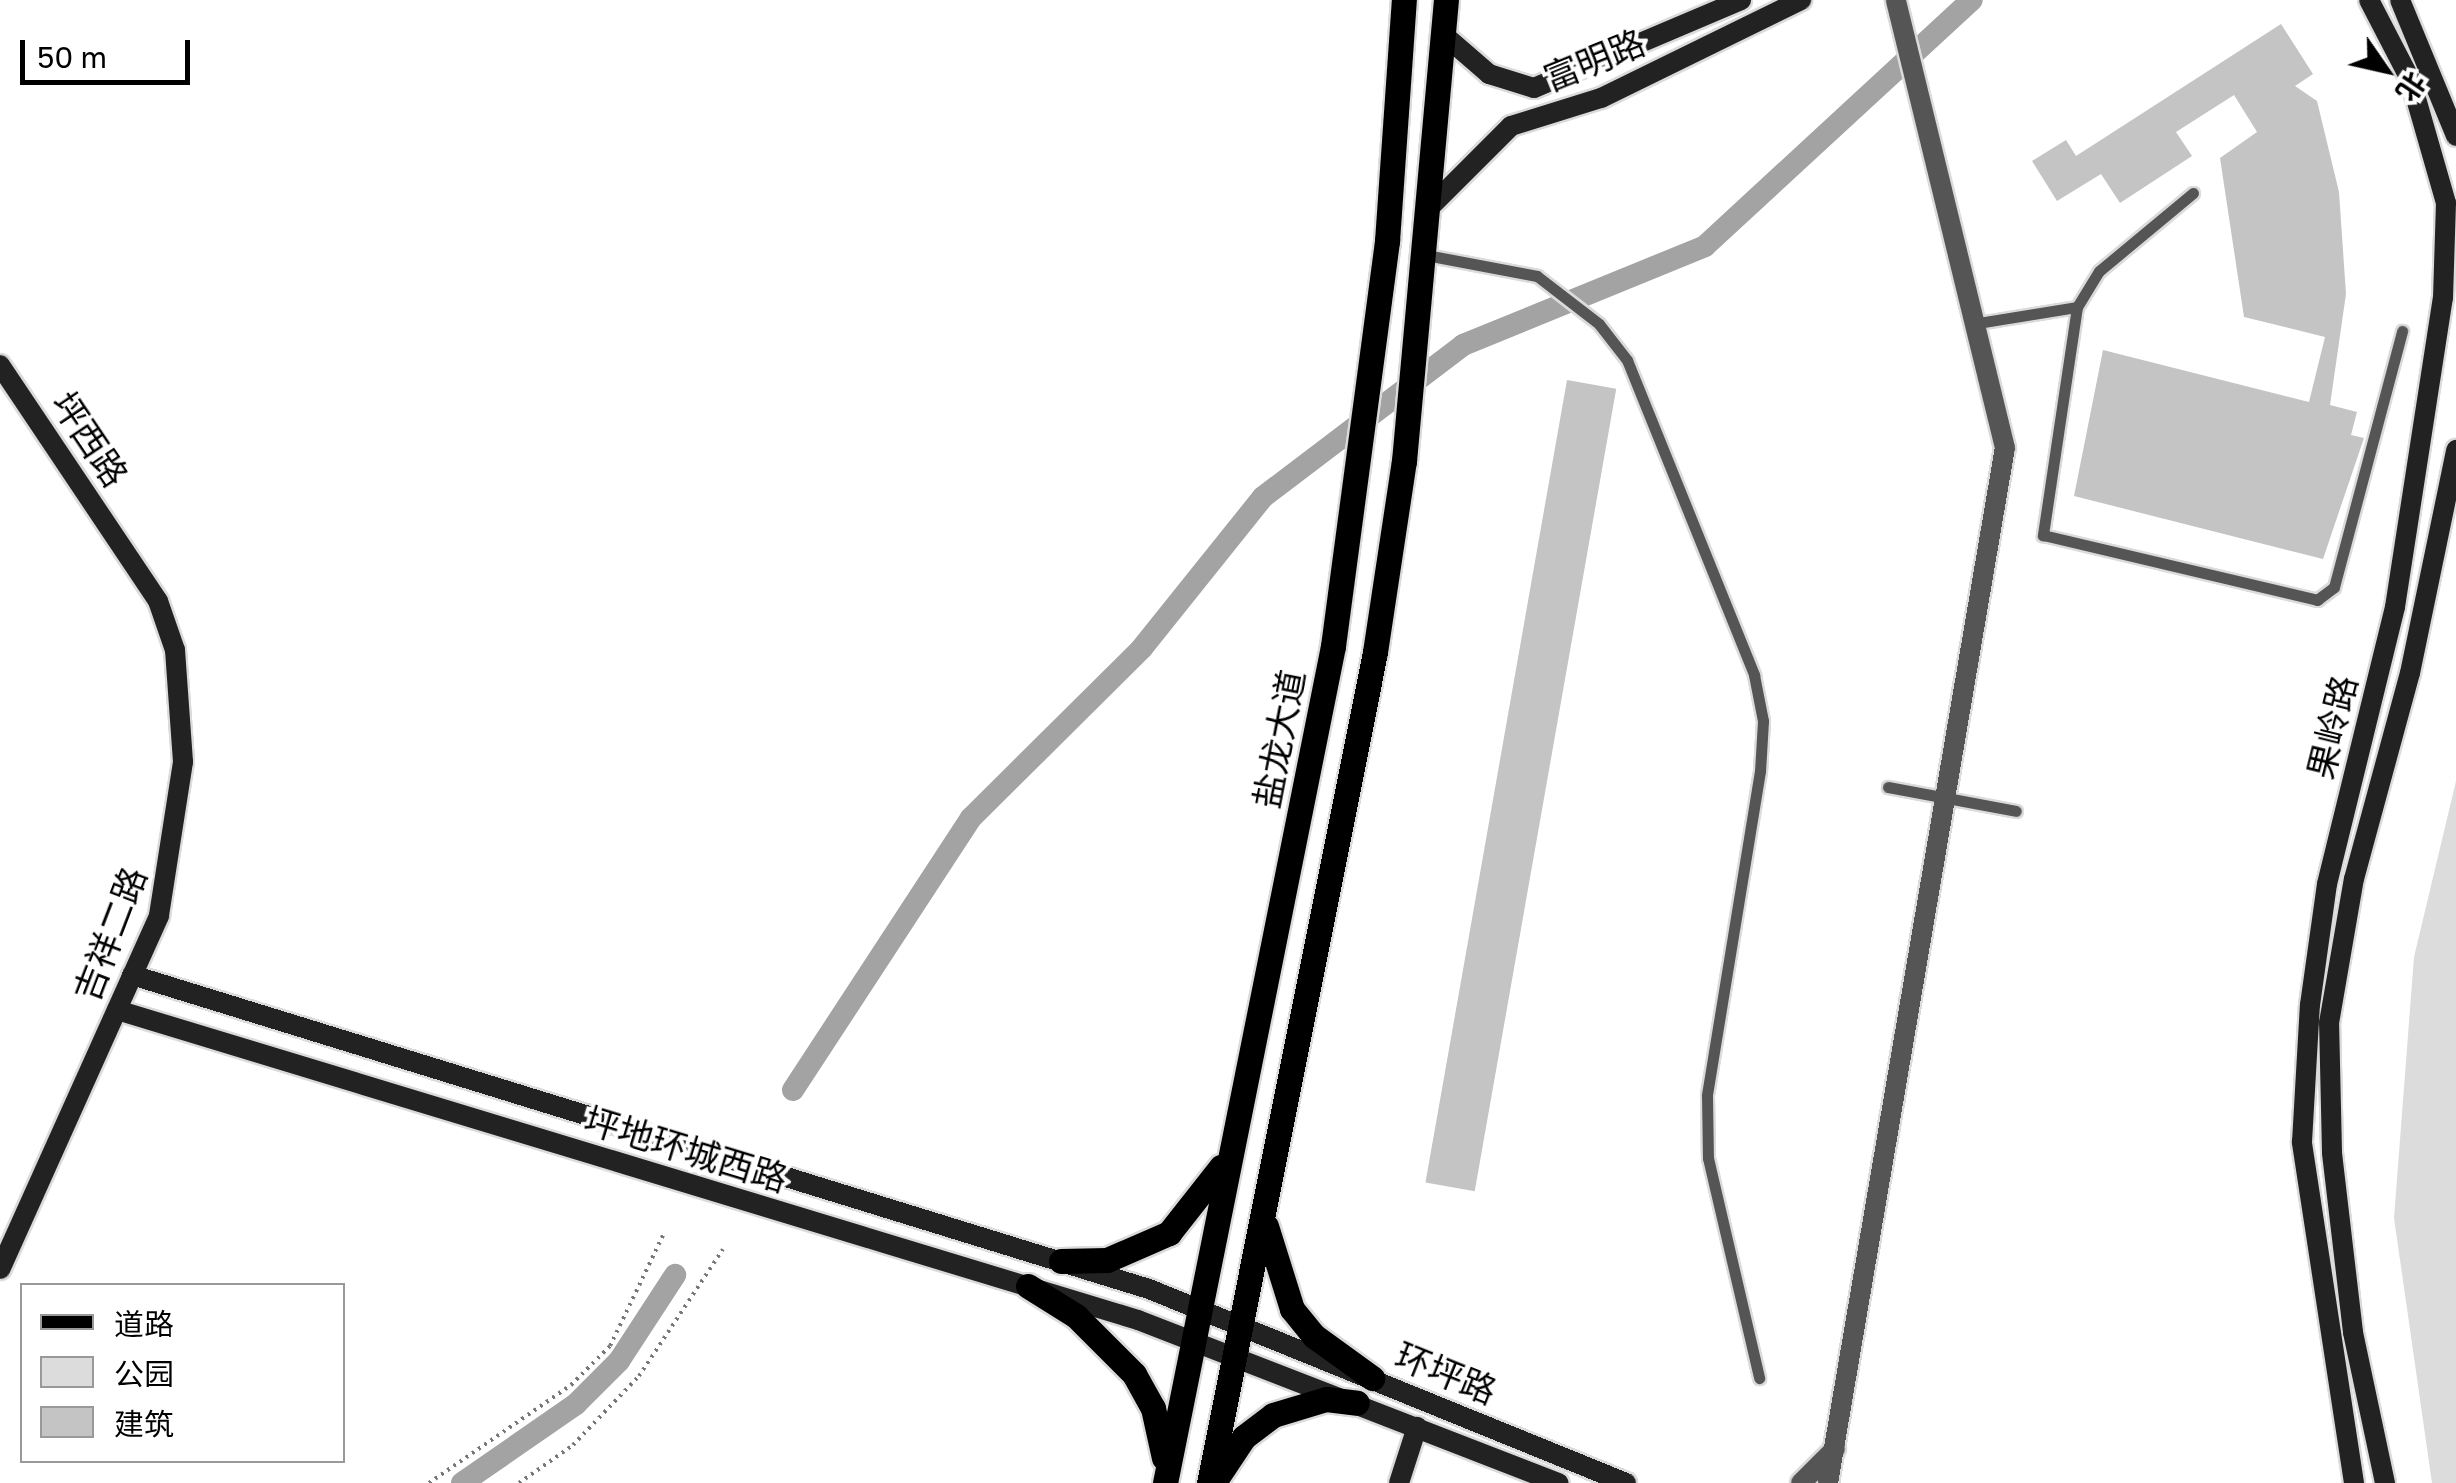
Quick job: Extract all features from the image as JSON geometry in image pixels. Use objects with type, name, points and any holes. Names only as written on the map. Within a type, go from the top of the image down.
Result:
[{"type":"main road","name":"盐龙大道","points":[[1165,1481],[1350,528],[1374,352],[1404,0]]},
{"type":"main road","points":[[1211,1483],[1397,507],[1426,255],[1446,0]]},
{"type":"main road","name":"富明路","points":[[1444,35],[1489,74],[1534,88],[1742,0]]},
{"type":"main road","name":"富明路","points":[[1430,206],[1511,126],[1601,98],[1801,0]]},
{"type":"main road","name":"果岭路","points":[[2354,1483],[2302,1142],[2310,1005],[2327,884],[2395,607],[2443,298],[2446,203],[2411,81],[2369,0]]},
{"type":"main road","points":[[2400,0],[2456,136]]},
{"type":"main road","name":"坪西路","points":[[0,364],[127,550]]},
{"type":"main road","name":"果岭路","points":[[2386,1483],[2351,1314],[2332,1152],[2329,1024],[2354,878],[2410,673],[2456,450]]},
{"type":"main road","name":"吉祥二路","points":[[0,1269],[164,898],[183,762],[174,650],[158,601],[127,550]]},
{"type":"main road","name":"坪地环城西路","points":[[132,975],[1061,1262],[1241,1324]]},
{"type":"main road","name":"坪地环城西路","points":[[116,1010],[1028,1286],[1235,1356]]},
{"type":"main road","points":[[1061,1262],[1107,1260],[1169,1232],[1216,1178],[1234,1140]]},
{"type":"main road","points":[[1265,1204],[1268,1244],[1292,1309],[1314,1336],[1372,1378]]},
{"type":"main road","points":[[1028,1286],[1076,1316],[1134,1374],[1163,1440],[1165,1481]]},
{"type":"main road","name":"环坪路","points":[[1241,1324],[1626,1483]]},
{"type":"main road","name":"环坪路","points":[[1235,1356],[1558,1483]]},
{"type":"main road","points":[[1211,1483],[1244,1437],[1274,1415],[1326,1399],[1357,1403]]},
{"type":"main road","points":[[1399,1483],[1417,1427]]},
{"type":"street","points":[[1828,1483],[2005,448],[1978,323],[1897,2]]},
{"type":"street","points":[[1801,1483],[1834,1448]]},
{"type":"lane","points":[[2193,193],[2099,271],[2077,307],[2042,535],[2317,600],[2334,586],[2402,331]]},
{"type":"lane","points":[[1426,255],[1487,262],[1546,284],[1585,314],[1627,360],[1650,406],[1754,675],[1763,720],[1707,1096],[1708,1158],[1759,1378]]},
{"type":"lane","points":[[1978,323],[2077,307]]},
{"type":"lane","points":[[1888,787],[2016,811]]},
{"type":"path","points":[[429,1483],[570,1386],[610,1346],[665,1231]]},
{"type":"path","points":[[520,1483],[573,1445],[639,1376],[723,1249]]},
{"type":"green space","points":[[2456,781],[2456,1483],[2432,1483],[2394,1218],[2414,957]]},
{"type":"building","points":[[2281,24],[2313,74],[2295,86],[2317,101],[2339,192],[2346,294],[2330,405],[2357,412],[2351,435],[2364,438],[2323,559],[2074,496],[2103,350],[2309,402],[2325,337],[2244,317],[2220,158],[2257,132],[2234,95],[2176,132],[2192,156],[2120,203],[2101,174],[2057,201],[2032,161],[2066,140],[2076,156]]},
{"type":"building","points":[[1567,380],[1616,389],[1475,1191],[1425,1183]]},
{"type":"waterway","points":[[793,1090],[971,818],[1142,648],[1263,497],[1463,345],[1705,246],[1972,0]]},
{"type":"waterway","points":[[462,1483],[576,1404],[619,1361],[675,1275]]}]
